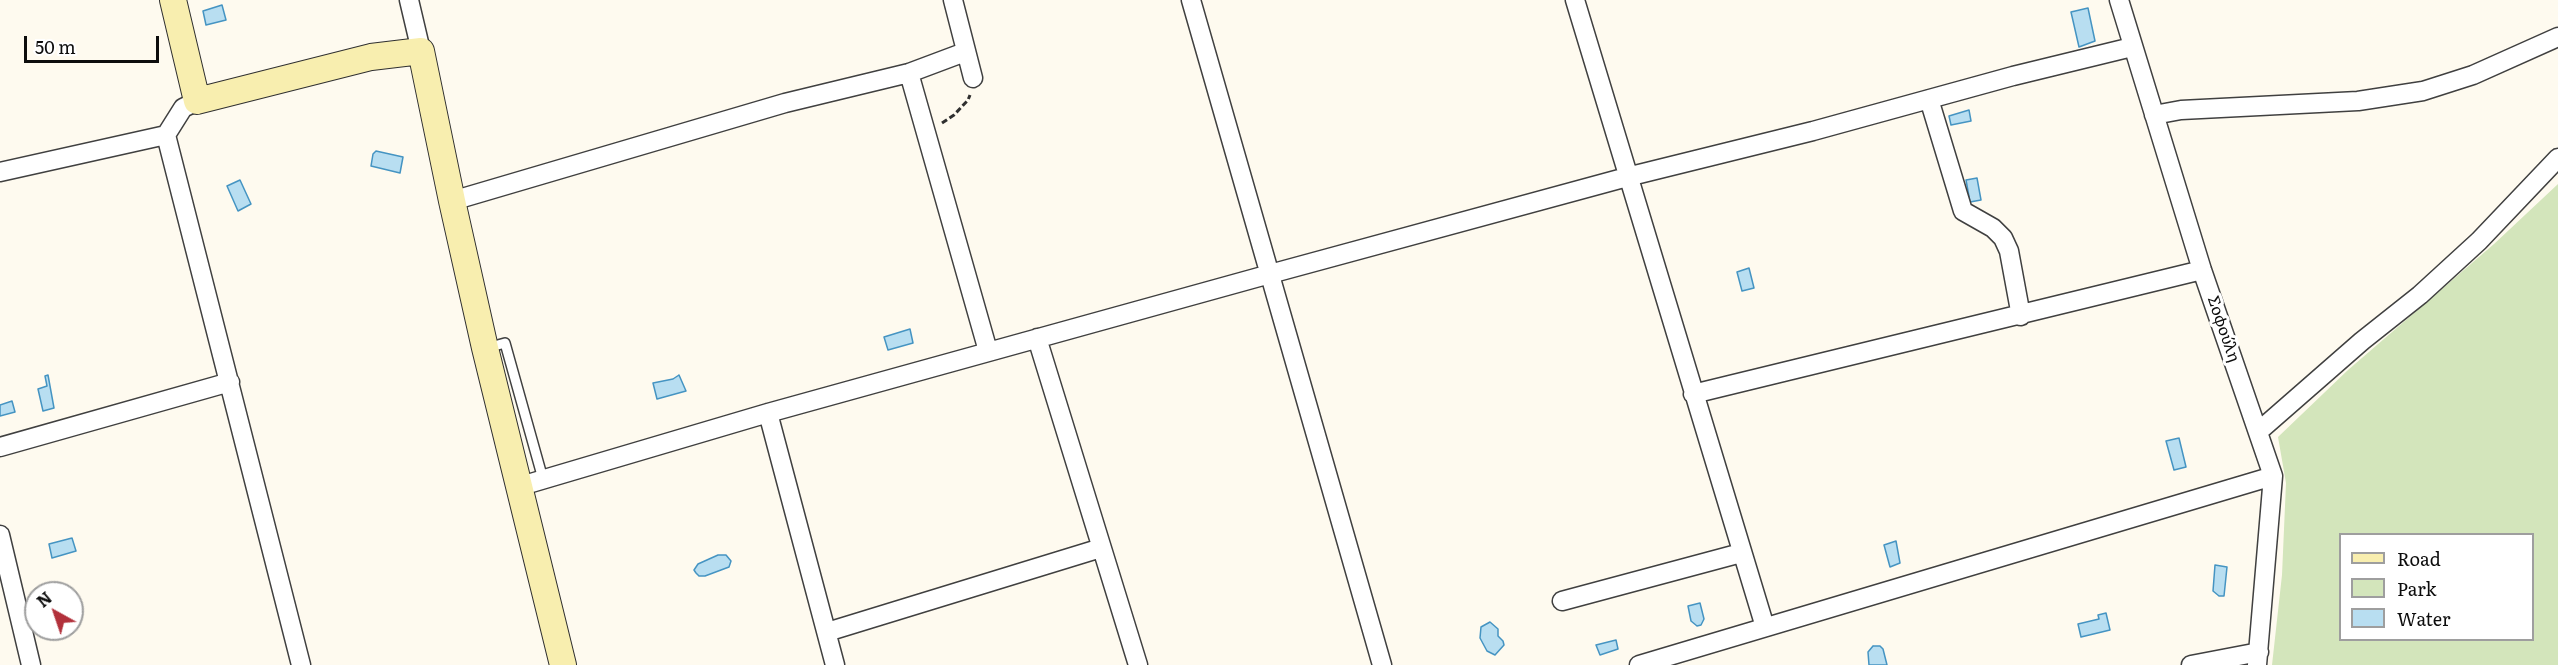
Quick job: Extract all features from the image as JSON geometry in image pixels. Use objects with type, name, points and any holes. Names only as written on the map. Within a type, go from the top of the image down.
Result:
[{"type":"street","points":[[173,0],[197,101]]},
{"type":"street","points":[[409,0],[485,348],[532,483],[563,665]]},
{"type":"street","points":[[953,0],[973,78]]},
{"type":"street","points":[[1191,0],[1382,665]]},
{"type":"street","points":[[1575,0],[1765,627]]},
{"type":"street","name":"Σοφούλη","points":[[2119,0],[2202,270],[2273,476],[2258,658]]},
{"type":"street","points":[[2154,116],[2181,110],[2358,101],[2423,91],[2473,75],[2558,37]]},
{"type":"street","points":[[532,483],[768,413],[1270,274],[1627,177],[1813,131],[2132,47]]},
{"type":"street","points":[[0,172],[166,135],[183,108],[197,101],[370,57],[421,51]]},
{"type":"street","points":[[452,201],[785,104],[909,74],[965,52]]},
{"type":"street","points":[[909,74],[988,351]]},
{"type":"street","points":[[1929,99],[1963,211],[1993,228],[2003,238],[2009,251],[2021,316]]},
{"type":"street","points":[[166,135],[301,665]]},
{"type":"street","points":[[2259,431],[2362,341],[2420,296],[2479,241],[2558,158]]},
{"type":"street","points":[[1693,394],[2021,316],[2202,270]]},
{"type":"street","points":[[1037,338],[1138,665]]},
{"type":"street","points":[[0,447],[230,382]]},
{"type":"street","points":[[768,413],[835,665]]},
{"type":"street","points":[[1639,665],[1690,658],[1765,627],[2273,476]]},
{"type":"street","points":[[0,536],[31,665]]},
{"type":"street","points":[[827,632],[1101,548]]},
{"type":"street","points":[[1562,601],[1741,553]]},
{"type":"street","points":[[2191,665],[2258,658]]},
{"type":"path","points":[[927,132],[954,115],[968,100],[973,78]]},
{"type":"green space","points":[[2558,184],[2558,665],[2272,665],[2282,575],[2286,483],[2278,437],[2348,370],[2494,244]]},
{"type":"water","points":[[222,5],[226,20],[206,25],[203,11]]},
{"type":"water","points":[[2088,8],[2095,41],[2079,47],[2071,12]]},
{"type":"water","points":[[1969,110],[1971,121],[1951,125],[1949,116]]},
{"type":"water","points":[[376,151],[403,157],[400,173],[371,166],[373,154]]},
{"type":"water","points":[[1977,178],[1981,200],[1970,202],[1966,180]]},
{"type":"water","points":[[240,180],[251,204],[238,211],[227,186]]},
{"type":"water","points":[[1749,268],[1754,288],[1742,291],[1737,272]]},
{"type":"water","points":[[910,329],[913,343],[888,350],[884,337]]},
{"type":"water","points":[[48,375],[54,408],[43,411],[38,389],[47,386],[45,376]]},
{"type":"water","points":[[679,375],[686,391],[657,399],[653,383],[673,379]]},
{"type":"water","points":[[12,401],[15,412],[0,416],[0,405]]},
{"type":"water","points":[[2179,438],[2186,467],[2174,470],[2166,441]]},
{"type":"water","points":[[72,538],[76,551],[52,558],[49,544]]},
{"type":"water","points":[[1896,541],[1900,563],[1890,567],[1884,545]]},
{"type":"water","points":[[718,555],[726,555],[731,561],[729,567],[705,576],[699,576],[696,573],[694,570],[698,564]]},
{"type":"water","points":[[2215,565],[2227,567],[2224,596],[2219,596],[2213,591]]},
{"type":"water","points":[[1700,603],[1704,619],[1701,625],[1697,626],[1691,621],[1688,606]]},
{"type":"water","points":[[2106,613],[2110,630],[2081,637],[2078,624],[2099,619],[2098,615]]},
{"type":"water","points":[[1490,622],[1498,629],[1498,636],[1504,645],[1495,655],[1487,651],[1480,638],[1481,627]]},
{"type":"water","points":[[1616,640],[1618,649],[1600,655],[1596,645]]},
{"type":"water","points":[[1873,646],[1880,646],[1883,649],[1887,665],[1869,665],[1868,652]]}]
